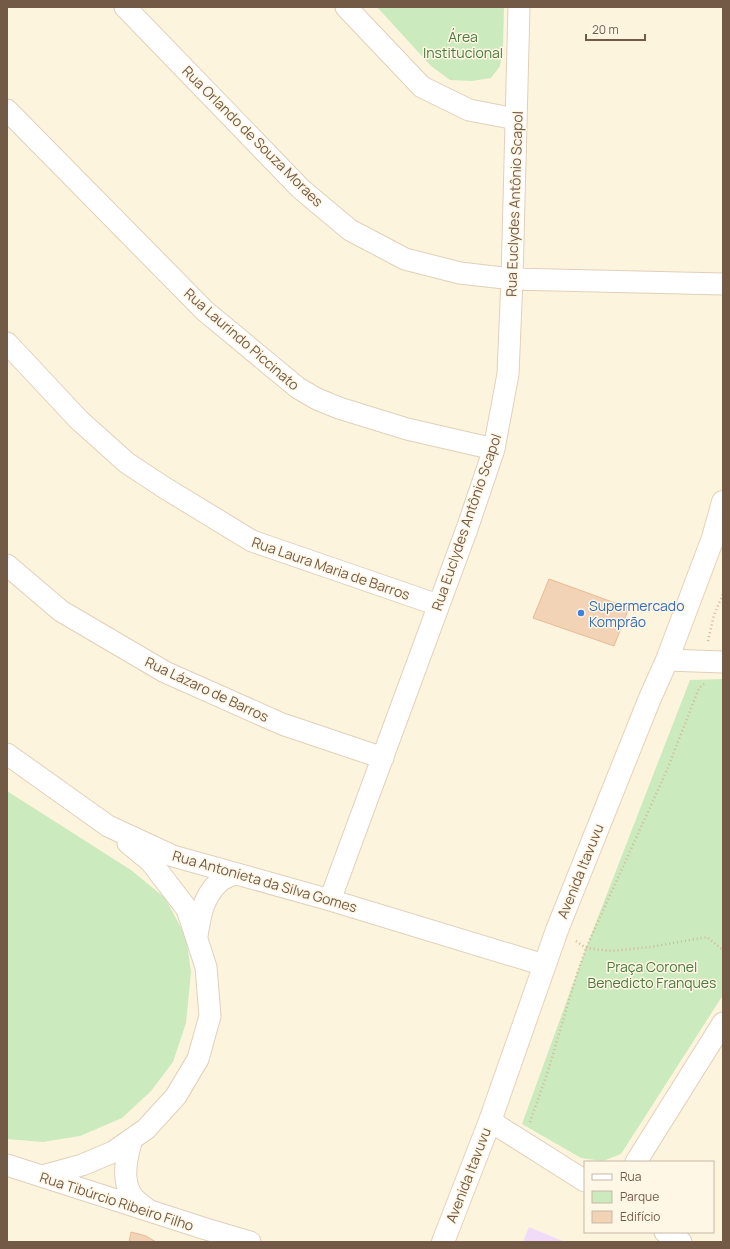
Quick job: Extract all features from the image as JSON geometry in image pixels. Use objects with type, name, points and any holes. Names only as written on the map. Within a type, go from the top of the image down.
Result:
[{"type":"main road","name":"Avenida Itavuvu","points":[[442,1242],[490,1120],[556,930],[650,698],[667,660],[713,538],[723,502]]},
{"type":"street","name":"Rua Orlando de Souza Moraes","points":[[125,7],[301,188],[350,230],[405,259],[460,273],[512,279],[723,284]]},
{"type":"street","points":[[346,7],[422,87],[469,110],[516,119]]},
{"type":"street","name":"Rua Euclydes Antônio Scapol","points":[[330,900],[468,526],[494,448],[508,374],[519,7]]},
{"type":"street","name":"Rua Laurindo Piccinato","points":[[7,110],[205,311],[298,388],[317,399],[339,408],[407,429],[494,448]]},
{"type":"street","name":"Rua Laura Maria de Barros","points":[[7,343],[79,420],[127,463],[252,541],[438,605]]},
{"type":"street","name":"Rua Lázaro de Barros","points":[[7,565],[61,611],[165,672],[282,724],[383,758]]},
{"type":"street","points":[[667,660],[719,662]]},
{"type":"street","name":"Rua Antonieta da Silva Gomes","points":[[7,754],[108,826],[173,856],[330,900],[544,965]]},
{"type":"street","points":[[42,1176],[82,1165],[113,1152],[146,1129],[176,1096],[198,1059],[210,1016],[206,967],[187,909],[151,862],[108,826]]},
{"type":"street","points":[[197,937],[203,907],[209,895],[219,881],[235,874]]},
{"type":"street","points":[[637,1161],[723,1023]]},
{"type":"street","points":[[490,1120],[584,1180]]},
{"type":"street","points":[[132,1139],[126,1158],[126,1182],[131,1195],[148,1210]]},
{"type":"street","name":"Rua Tibúrcio Ribeiro Filho","points":[[7,1165],[148,1210],[203,1236],[250,1242]]},
{"type":"street","points":[[667,1233],[681,1242]]},
{"type":"path","points":[[719,662],[710,658],[706,653],[714,615],[723,594]]},
{"type":"path","points":[[528,1128],[548,1071],[574,980],[586,948],[668,770],[699,688],[704,684]]},
{"type":"path","points":[[556,930],[586,948],[611,951],[650,948],[707,937],[723,950]]},
{"type":"shaded area","points":[[529,1227],[565,1242],[523,1242]]},
{"type":"green space","name":"Área Institucional","points":[[377,7],[504,7],[503,46],[500,66],[491,78],[472,81],[450,80],[431,66]]},
{"type":"green space","name":"Praça Coronel Benedicto Franques","points":[[723,679],[723,995],[621,1154],[603,1161],[581,1158],[522,1124],[586,948],[690,680]]},
{"type":"green space","points":[[7,791],[131,870],[165,898],[186,937],[191,972],[186,1023],[173,1062],[151,1091],[122,1118],[80,1136],[43,1142],[7,1139]]},
{"type":"building","name":"Supermercado Komprão","points":[[549,579],[629,608],[614,646],[533,618]]},
{"type":"building","points":[[131,1232],[146,1236],[156,1242],[129,1242]]},
{"type":"place","name":"Supermercado Komprão","points":[[581,613]]}]
